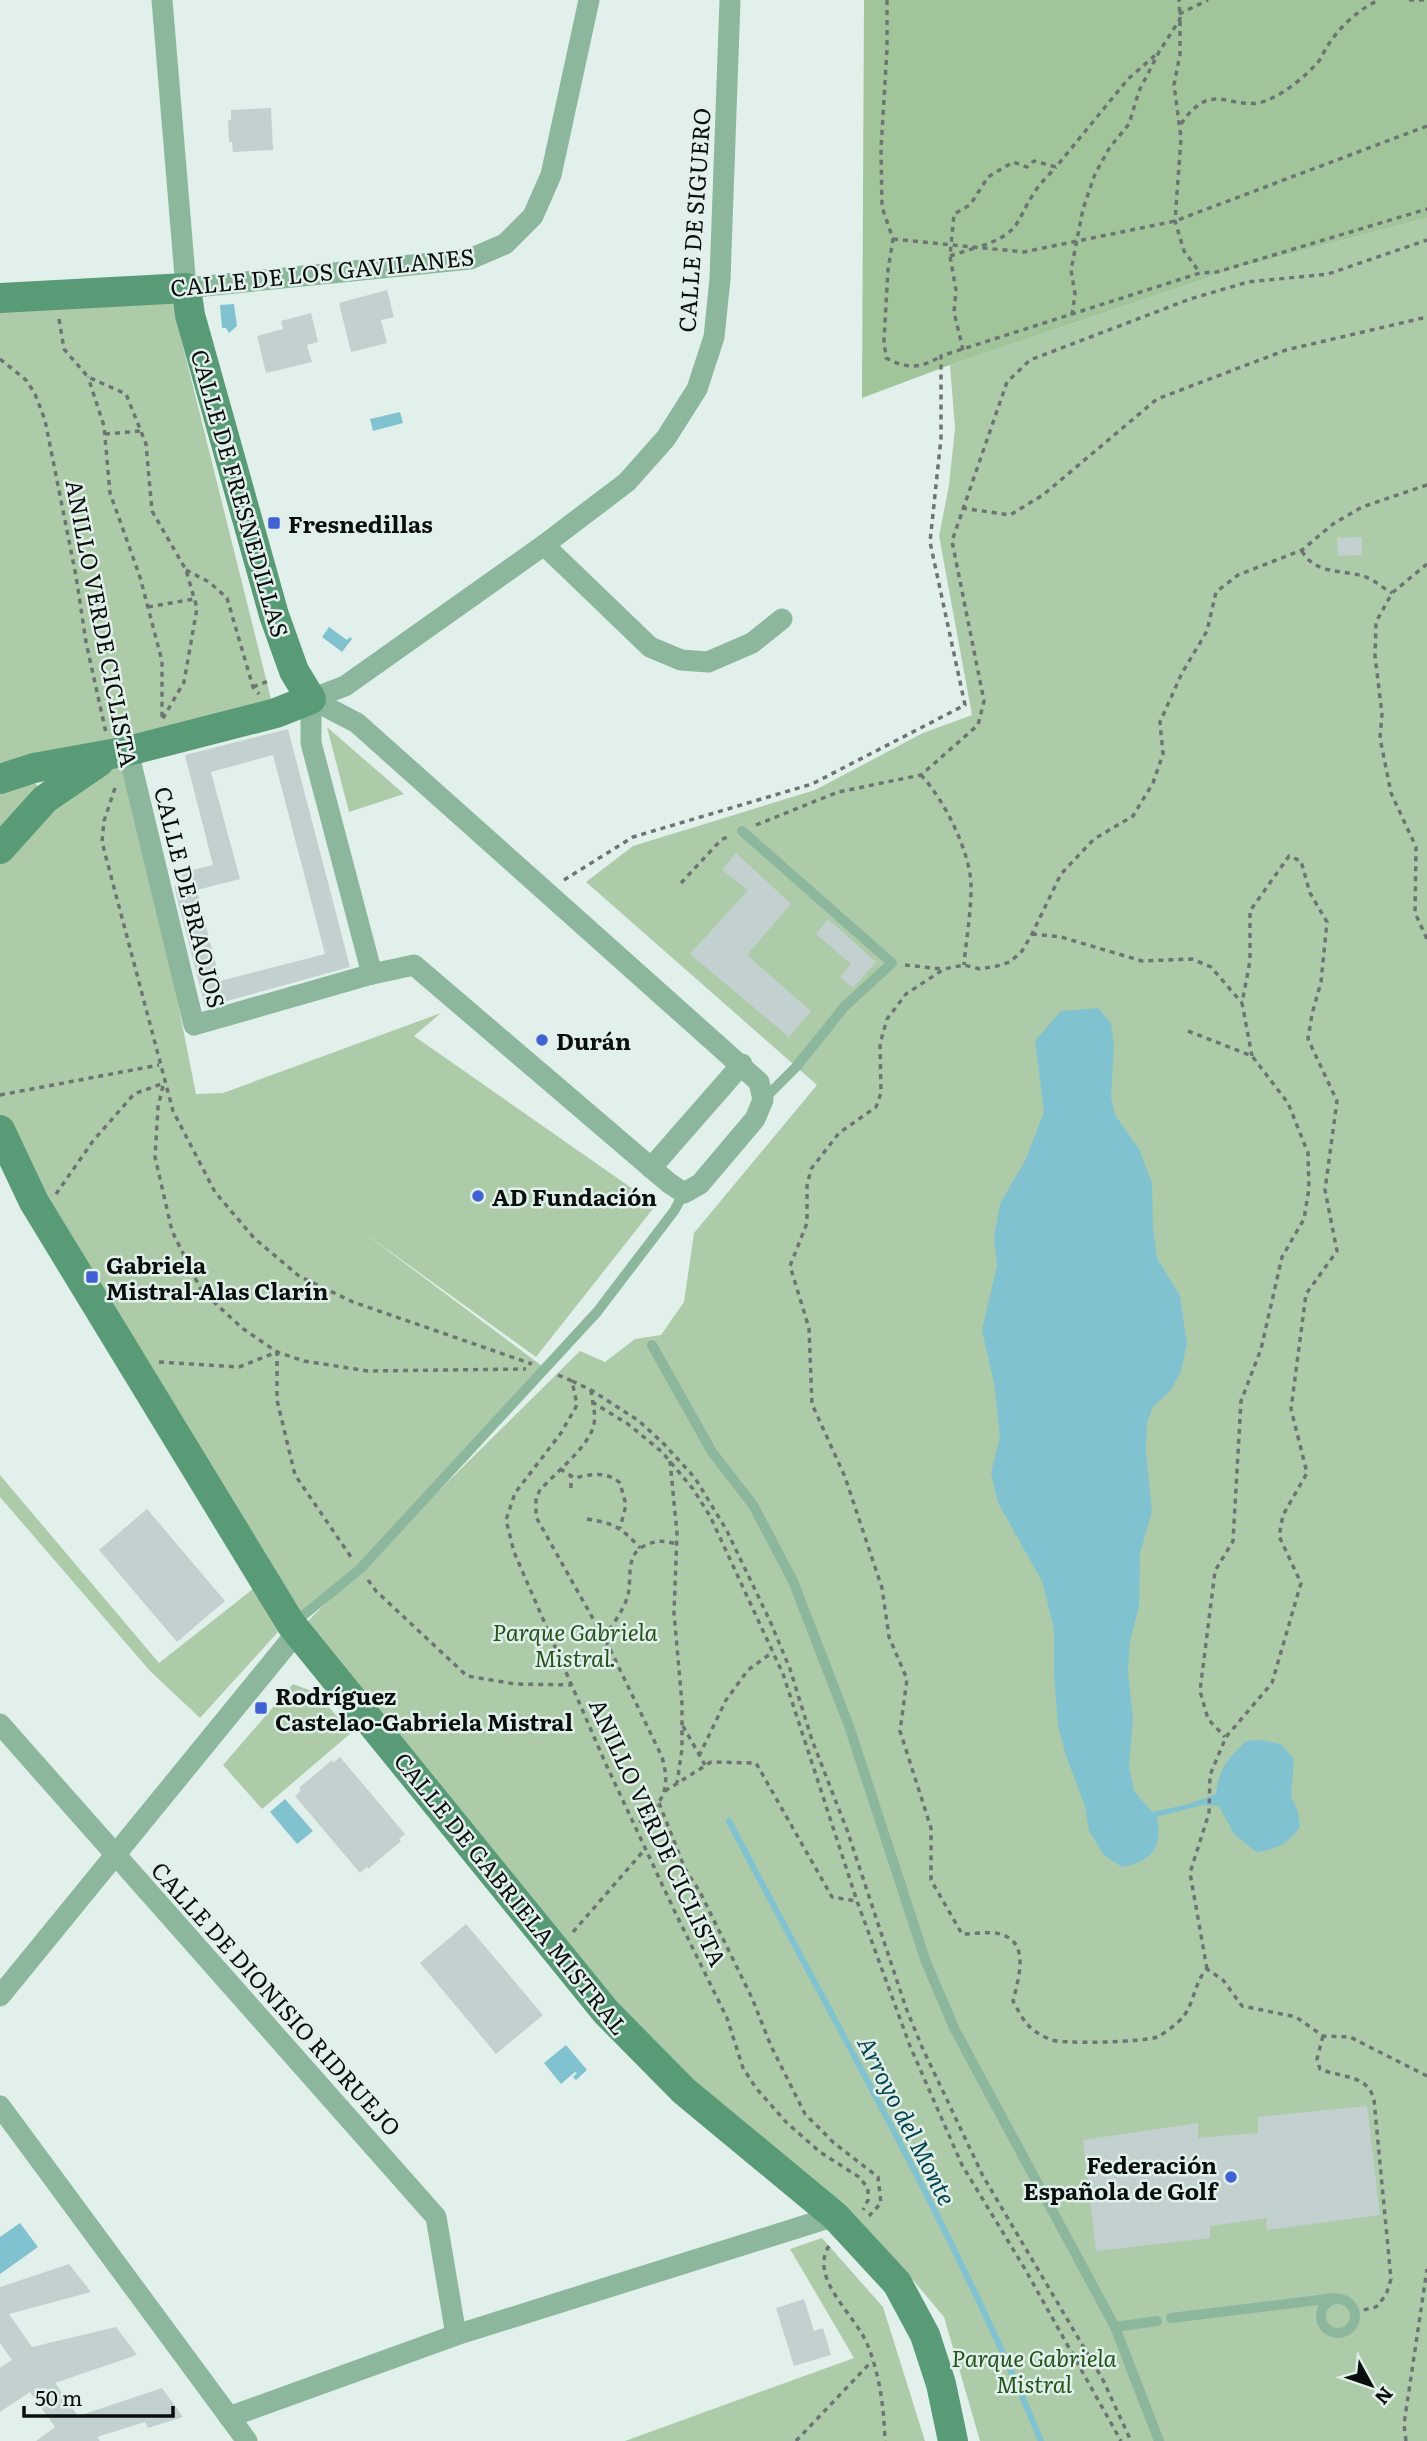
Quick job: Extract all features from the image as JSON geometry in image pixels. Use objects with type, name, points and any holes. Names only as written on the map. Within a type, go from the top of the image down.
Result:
[{"type":"street","name":"CALLE DE FRESNEDILLAS","points":[[162,0],[190,316],[274,615],[294,671],[311,699]]},
{"type":"street","name":"CALLE DE LOS GAVILANES","points":[[0,298],[186,288],[470,259],[505,244],[533,216],[551,176],[589,0]]},
{"type":"street","name":"CALLE DE SIGUERO","points":[[311,699],[345,686],[544,545],[627,482],[666,438],[696,389],[714,337],[720,279],[730,0]]},
{"type":"street","points":[[544,545],[650,647],[681,660],[708,662],[751,643],[782,619]]},
{"type":"street","points":[[311,699],[311,743],[372,974]]},
{"type":"street","points":[[0,779],[34,768],[119,753],[276,713],[311,699],[356,723],[759,1082],[763,1100],[755,1119],[700,1184],[684,1193]]},
{"type":"street","points":[[0,849],[45,800],[71,780],[119,753]]},
{"type":"street","name":"CALLE DE BRAOJOS","points":[[119,753],[194,1025],[372,974],[414,965],[651,1168],[684,1193]]},
{"type":"street","points":[[651,1168],[742,1065]]},
{"type":"street","name":"CALLE DE GABRIELA MISTRAL","points":[[0,1130],[42,1215],[295,1628],[606,2012],[684,2091],[844,2225],[897,2283],[925,2335],[941,2384],[953,2441]]},
{"type":"street","points":[[0,1996],[295,1628]]},
{"type":"street","name":"CALLE DE DIONISIO RIDRUEJO","points":[[0,1724],[436,2217],[456,2335]]},
{"type":"street","points":[[0,2106],[247,2441]]},
{"type":"street","points":[[229,2417],[456,2335],[844,2225]]},
{"type":"lane","points":[[742,831],[892,963],[845,1006],[796,1066],[763,1100]]},
{"type":"lane","points":[[295,1628],[360,1569],[597,1312],[674,1211],[684,1193]]},
{"type":"lane","points":[[652,1345],[712,1452],[753,1505],[793,1581],[849,1726],[926,1962],[956,2030],[1115,2327],[1158,2441]]},
{"type":"lane","points":[[1171,2318],[1335,2298],[1351,2304],[1355,2312],[1355,2321],[1350,2328],[1339,2334],[1326,2330],[1320,2318],[1323,2305],[1335,2298]]},
{"type":"lane","points":[[1115,2327],[1157,2320]]},
{"type":"path","points":[[887,0],[881,149],[882,206],[893,239],[888,270],[884,340],[886,358],[904,367],[930,363],[941,356],[1200,274],[1217,272],[1427,209]]},
{"type":"path","points":[[1179,0],[1180,54],[1174,85],[1181,138],[1175,221],[1184,251],[1200,274]]},
{"type":"path","points":[[1072,315],[1075,294],[1071,270],[1083,209],[1095,173],[1129,124],[1139,91],[1180,16],[1208,0]]},
{"type":"path","points":[[1180,125],[1187,114],[1205,99],[1223,98],[1241,104],[1271,99],[1320,60],[1328,45],[1364,7],[1379,0]]},
{"type":"path","points":[[1409,0],[1427,0]]},
{"type":"path","points":[[950,256],[1006,237],[1018,223],[1034,191],[1128,79],[1159,52]]},
{"type":"path","points":[[893,239],[1024,252],[1175,221],[1427,126]]},
{"type":"path","points":[[962,350],[954,312],[956,290],[950,256],[954,214],[970,205],[988,177],[1013,163],[1027,167],[1034,161],[1056,167]]},
{"type":"path","points":[[681,883],[721,840],[838,792],[921,775],[978,725],[984,701],[952,541],[1007,382],[1030,360],[1190,299],[1248,282],[1328,274],[1427,240]]},
{"type":"path","points":[[54,293],[64,349],[88,377],[104,426],[110,493],[140,577],[162,661],[162,720],[184,682],[197,608],[186,570],[152,511],[146,444],[126,394],[88,377]]},
{"type":"path","points":[[962,508],[1010,515],[1043,495],[1157,399],[1286,350],[1427,317]]},
{"type":"path","points":[[561,882],[633,837],[812,784],[965,705],[930,542],[941,438],[941,356]]},
{"type":"path","name":"ANILLO VERDE CICLISTA","points":[[0,359],[26,380],[46,420],[86,642],[119,753],[116,785],[104,821],[102,842],[173,1111],[215,1192],[254,1238],[299,1276],[352,1302],[545,1369],[572,1381],[578,1405],[561,1433],[515,1493],[506,1520],[514,1552],[577,1698],[727,2018],[743,2068],[756,2088],[787,2123],[820,2152],[859,2177],[868,2188],[868,2200],[863,2210],[844,2225],[826,2251],[822,2263],[826,2278],[869,2347],[881,2390],[885,2441]]},
{"type":"path","points":[[105,434],[141,431]]},
{"type":"path","points":[[892,963],[944,969],[964,965],[980,969],[1010,962],[1022,951],[1032,934],[1061,874],[1094,839],[1133,816],[1153,783],[1163,754],[1160,722],[1182,673],[1208,631],[1216,592],[1238,575],[1285,559],[1302,550],[1333,524],[1362,507],[1427,485]]},
{"type":"path","points":[[1302,550],[1306,559],[1320,567],[1364,576],[1392,593]]},
{"type":"path","points":[[1427,565],[1392,593],[1377,622],[1375,656],[1382,714],[1380,738],[1391,793],[1416,847],[1415,913],[1427,939]]},
{"type":"path","points":[[186,570],[209,582],[227,598],[253,687],[276,713]]},
{"type":"path","points":[[148,607],[194,599]]},
{"type":"path","points":[[921,775],[948,811],[972,886],[964,965]]},
{"type":"path","points":[[1226,1737],[1208,1719],[1200,1692],[1215,1571],[1233,1541],[1241,1401],[1261,1349],[1282,1257],[1304,1219],[1309,1188],[1308,1153],[1288,1103],[1252,1056],[1242,1003],[1250,961],[1250,912],[1289,856],[1301,861],[1310,893],[1328,922],[1321,982],[1308,1039],[1337,1101],[1325,1190],[1337,1251],[1306,1294],[1291,1409],[1307,1473],[1283,1514],[1279,1536],[1301,1583],[1272,1683],[1226,1737],[1210,1775],[1209,1813],[1190,1873],[1207,1969],[1223,1980],[1242,2006],[1296,2017],[1323,2036],[1350,2038],[1427,2076]]},
{"type":"path","points":[[1032,934],[1060,937],[1142,961],[1192,959],[1211,967],[1242,1003]]},
{"type":"path","points":[[944,969],[906,994],[887,1019],[880,1044],[881,1093],[876,1107],[839,1133],[811,1169],[807,1186],[807,1223],[790,1266],[809,1328],[812,1404],[845,1477],[882,1588],[889,1637],[907,1679],[900,1731],[931,1828],[931,1880],[962,1934],[1001,1934],[1017,1946],[1021,1964],[1013,2001],[1026,2025],[1052,2041],[1099,2042],[1158,2037],[1183,2017],[1200,1976],[1207,1969]]},
{"type":"path","points":[[1188,1031],[1252,1056]]},
{"type":"path","points":[[0,1094],[159,1065]]},
{"type":"path","points":[[42,1215],[93,1141],[134,1094],[164,1083]]},
{"type":"path","points":[[164,1083],[158,1107],[155,1157],[172,1231],[201,1290],[242,1328],[277,1352],[304,1361],[368,1371],[545,1369]]},
{"type":"path","points":[[131,1361],[239,1367],[277,1352]]},
{"type":"path","points":[[572,1381],[639,1421],[664,1444],[695,1478],[726,1529],[790,1669],[906,2008],[922,2047],[983,2176],[1103,2380],[1132,2441]]},
{"type":"path","points":[[591,1390],[595,1410],[594,1427],[587,1440],[540,1490],[536,1498],[536,1517],[604,1638],[662,1757],[666,1774],[665,1791],[659,1803],[636,1826]]},
{"type":"path","points":[[592,1402],[628,1424],[670,1461],[693,1489],[710,1516],[783,1674],[856,1901],[910,2046],[962,2165],[1025,2269],[1121,2441]]},
{"type":"path","points":[[670,1461],[676,1544],[674,1613],[682,1724],[682,1749],[677,1783]]},
{"type":"path","points":[[560,1469],[575,1478],[590,1474],[606,1475],[620,1483],[626,1505],[620,1528]]},
{"type":"path","points":[[571,1476],[571,1488]]},
{"type":"path","points":[[587,1520],[609,1522],[620,1528],[640,1548]]},
{"type":"path","points":[[604,1638],[627,1598],[634,1554],[640,1548],[662,1540],[676,1544]]},
{"type":"path","points":[[699,1756],[726,1700],[748,1670],[773,1652]]},
{"type":"path","points":[[682,1724],[705,1766]]},
{"type":"path","points":[[665,1791],[710,1762],[756,1763],[832,1896],[856,1901]]},
{"type":"path","points":[[659,1803],[685,1870],[700,1892],[805,2114],[834,2143],[878,2177],[881,2203],[871,2215],[844,2225]]},
{"type":"path","points":[[572,1933],[646,1848]]},
{"type":"path","points":[[1323,2036],[1317,2059],[1320,2069],[1364,2081],[1372,2089],[1374,2099],[1391,2279],[1386,2294],[1376,2307],[1355,2312]]},
{"type":"path","points":[[1406,2441],[1404,2424],[1427,2269]]},
{"type":"path","points":[[796,2441],[872,2361]]},
{"type":"green space","points":[[864,0],[1427,0],[1427,218],[1234,269],[950,365],[862,398]]},
{"type":"green space","points":[[1427,218],[1427,2441],[980,2441],[944,2317],[913,2280],[889,2286],[684,2091],[298,1631],[351,1578],[291,1624],[0,1125],[0,865],[33,826],[128,751],[196,1094],[223,1093],[441,1013],[414,1036],[656,1205],[536,1357],[363,1232],[546,1369],[385,1544],[580,1351],[605,1362],[635,1339],[661,1335],[684,1302],[694,1233],[817,1085],[586,882],[633,846],[815,790],[923,733],[972,715],[939,536],[949,485],[955,429],[950,365],[1234,269]]},
{"type":"green space","points":[[171,298],[271,699],[88,748],[0,775],[0,305]]},
{"type":"green space","points":[[327,727],[404,794],[349,812]]},
{"type":"green space","points":[[25,780],[39,788],[0,828],[0,787]]},
{"type":"green space","points":[[0,1475],[159,1663],[253,1589],[278,1632],[200,1718],[150,1671],[0,1497]]},
{"type":"green space","points":[[293,1684],[317,1693],[351,1733],[262,1809],[223,1765]]},
{"type":"green space","points":[[822,2238],[883,2307],[925,2441],[625,2441],[854,2358],[790,2249]]},
{"type":"water","points":[[234,304],[237,326],[229,333],[226,328],[222,328],[220,305]]},
{"type":"water","points":[[400,412],[403,423],[373,431],[370,419]]},
{"type":"water","points":[[329,627],[347,640],[350,637],[352,639],[342,652],[322,637]]},
{"type":"water","points":[[1098,1008],[1111,1023],[1114,1046],[1111,1097],[1115,1115],[1139,1149],[1152,1183],[1157,1258],[1180,1296],[1187,1344],[1181,1371],[1171,1390],[1153,1407],[1147,1423],[1146,1452],[1152,1511],[1140,1554],[1139,1607],[1130,1641],[1128,1671],[1133,1718],[1129,1766],[1134,1791],[1152,1812],[1189,1804],[1216,1794],[1225,1764],[1246,1741],[1260,1740],[1281,1744],[1294,1759],[1291,1796],[1298,1812],[1300,1827],[1291,1838],[1270,1850],[1256,1852],[1234,1834],[1219,1806],[1203,1805],[1157,1817],[1156,1845],[1148,1857],[1141,1861],[1122,1867],[1104,1855],[1089,1831],[1085,1806],[1058,1726],[1054,1629],[1042,1581],[998,1503],[991,1473],[1000,1436],[994,1383],[982,1330],[997,1266],[994,1237],[1000,1204],[1026,1159],[1044,1112],[1035,1041],[1061,1011]]},
{"type":"water","points":[[285,1799],[313,1831],[297,1844],[270,1812]]},
{"type":"water","points":[[566,2045],[587,2070],[576,2080],[573,2077],[577,2073],[575,2072],[561,2084],[544,2063]]},
{"type":"water","points":[[20,2223],[38,2247],[0,2274],[0,2237]]},
{"type":"building","points":[[271,108],[273,150],[233,152],[232,142],[229,142],[228,120],[231,120],[231,110]]},
{"type":"building","points":[[387,290],[394,317],[381,320],[387,343],[351,352],[339,303]]},
{"type":"building","points":[[311,313],[318,342],[307,345],[312,362],[266,373],[257,336],[283,329],[281,321]]},
{"type":"building","points":[[1362,537],[1362,555],[1338,556],[1337,538]]},
{"type":"building","points":[[288,729],[350,967],[205,1007],[174,886],[184,883],[181,873],[213,865],[185,755]],"holes":[[[273,755],[325,954],[220,981],[197,890],[240,879],[211,772]]]},
{"type":"building","points":[[736,853],[791,904],[747,955],[811,1011],[789,1037],[690,954],[748,890],[722,870]]},
{"type":"building","points":[[828,919],[876,962],[853,988],[840,977],[851,964],[816,934]]},
{"type":"building","points":[[147,1509],[225,1601],[177,1642],[99,1550]]},
{"type":"building","points":[[340,1757],[405,1834],[399,1839],[401,1841],[360,1873],[295,1796],[301,1790],[299,1788],[332,1760],[333,1763]]},
{"type":"building","points":[[466,1924],[543,2015],[496,2054],[420,1963]]},
{"type":"building","name":"Federación Española de Golf","points":[[1367,2106],[1380,2215],[1266,2230],[1267,2218],[1210,2226],[1210,2238],[1096,2251],[1083,2140],[1198,2123],[1198,2138],[1258,2133],[1258,2117]]},
{"type":"building","points":[[69,2264],[91,2292],[9,2314],[32,2347],[116,2327],[137,2355],[55,2383],[78,2416],[162,2388],[183,2417],[148,2428],[145,2422],[97,2437],[100,2441],[36,2441],[55,2427],[30,2392],[0,2412],[0,2368],[12,2360],[0,2343],[0,2287]]},
{"type":"building","points":[[804,2299],[814,2331],[823,2328],[831,2355],[794,2366],[776,2308]]},
{"type":"waterway","name":"Arroyo del Monte","points":[[729,1821],[932,2205],[1007,2361],[1041,2441]]},
{"type":"place","name":"Fresnedillas","points":[[274,523]]},
{"type":"place","name":"Durán","points":[[542,1040]]},
{"type":"place","name":"AD Fundación","points":[[478,1196]]},
{"type":"place","name":"Gabriela Mistral-Alas Clarín","points":[[92,1277]]},
{"type":"place","name":"Rodríguez Castelao-Gabriela Mistral","points":[[261,1708]]},
{"type":"place","name":"Federación Española de Golf","points":[[1231,2177]]},
{"type":"park label","name":"Parque Gabriela Mistral.","points":[[575,1644]]},
{"type":"park label","name":"Parque Gabriela Mistral","points":[[1034,2370]]}]
